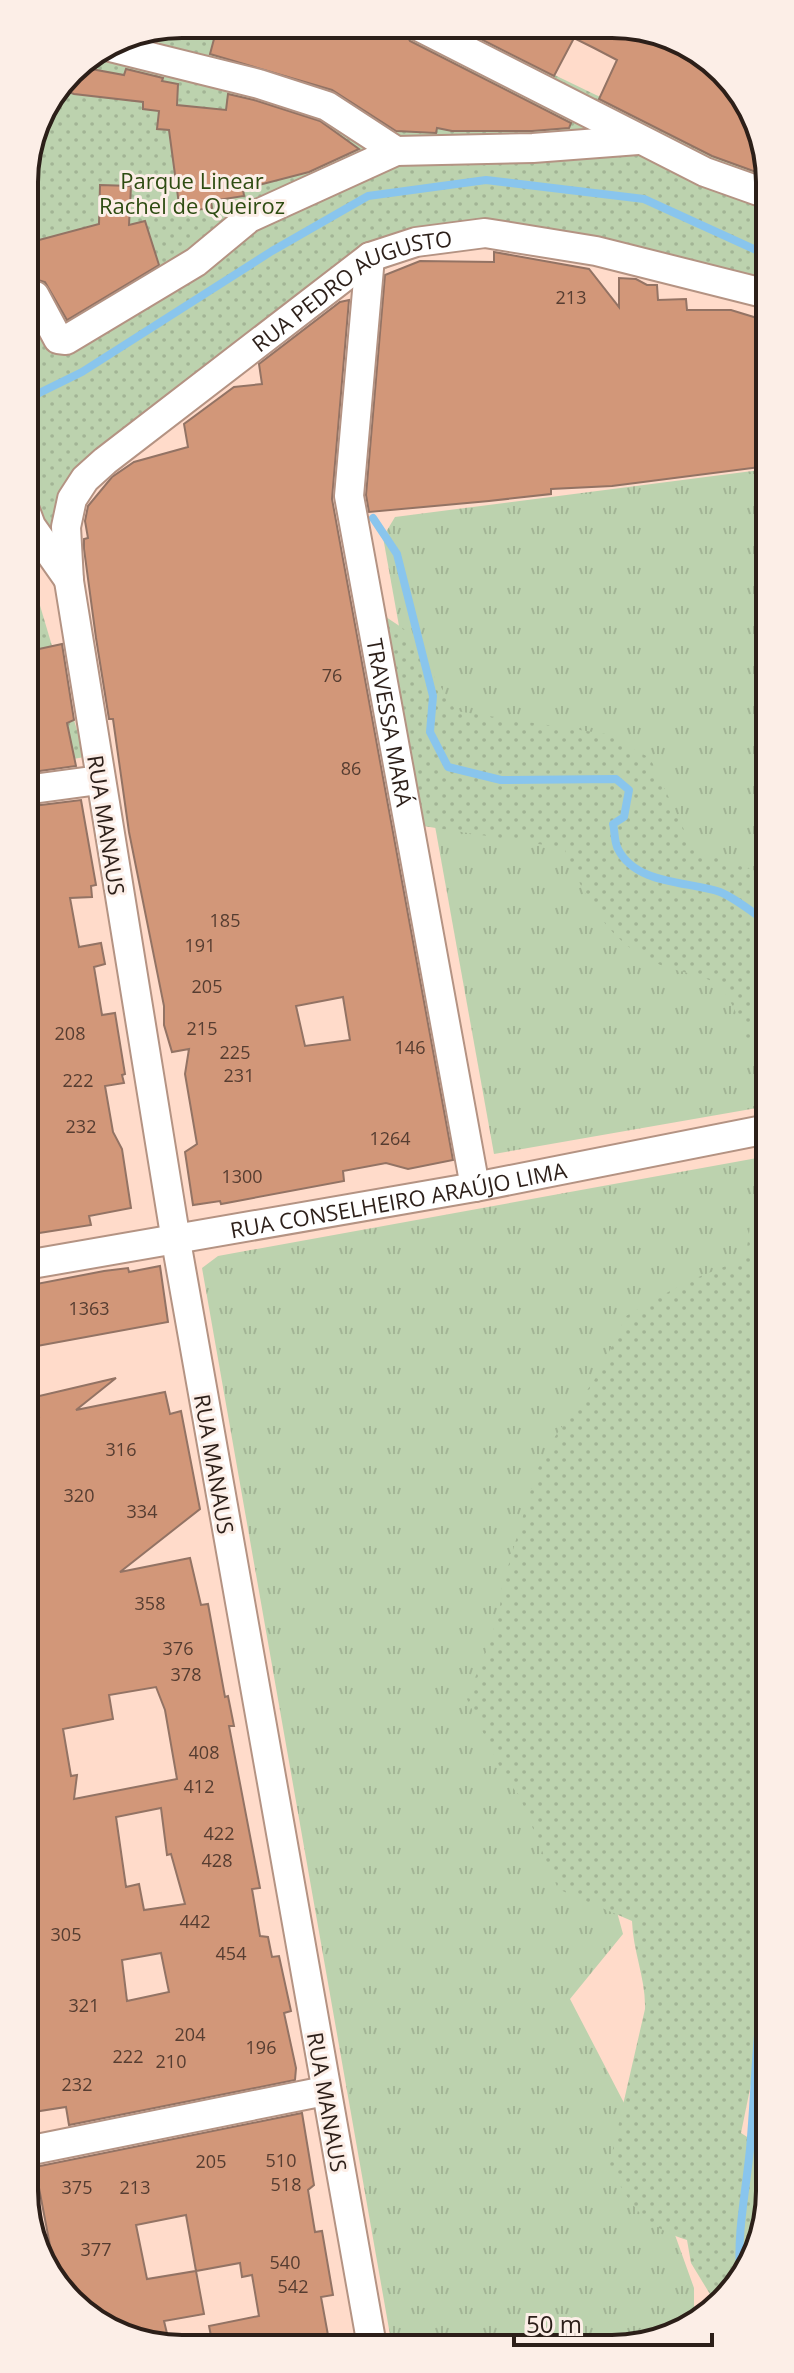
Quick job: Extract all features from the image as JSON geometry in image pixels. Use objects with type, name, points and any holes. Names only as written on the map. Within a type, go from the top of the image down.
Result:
[{"type":"street","points":[[441,38],[638,140],[705,172],[756,190]]},
{"type":"street","points":[[124,50],[259,84],[327,106],[396,151]]},
{"type":"street","points":[[38,303],[51,332],[58,339],[66,340],[196,262],[249,218],[396,151],[533,148],[638,140]]},
{"type":"street","name":"RUA PEDRO AUGUSTO","points":[[69,581],[66,527],[72,499],[85,479],[370,257],[416,242],[485,233],[596,251],[756,291]]},
{"type":"street","name":"TRAVESSA MARÁ","points":[[370,257],[349,496],[475,1187]]},
{"type":"street","points":[[38,533],[69,581]]},
{"type":"street","name":"RUA MANAUS","points":[[69,581],[176,1241],[370,2335]]},
{"type":"street","points":[[38,788],[99,780]]},
{"type":"street","name":"RUA CONSELHEIRO ARAÚJO LIMA","points":[[38,1263],[475,1187],[756,1131]]},
{"type":"street","points":[[38,2149],[325,2091]]},
{"type":"green space","name":"Parque Linear Rachel de Queiroz","points":[[172,38],[478,38],[596,95],[754,163],[756,301],[496,241],[414,256],[359,281],[101,477],[38,538],[39,163],[57,110],[87,74],[110,57],[135,46]]},
{"type":"green space","points":[[756,470],[756,1108],[494,1154],[383,537],[395,517]]},
{"type":"green space","points":[[38,599],[85,757],[38,765]]},
{"type":"green space","points":[[386,617],[404,629],[456,711],[606,734],[650,758],[687,836],[699,852],[756,871],[756,1063],[738,1017],[723,991],[709,980],[644,957],[613,933],[590,902],[564,848],[423,826]]},
{"type":"green space","points":[[756,1158],[756,1393],[598,1842],[623,1934],[570,1999],[636,2126],[694,2288],[694,2309],[667,2324],[622,2335],[390,2335],[202,1268],[218,1256]]},
{"type":"green space","points":[[756,1185],[756,2059],[741,2133],[756,2143],[756,2201],[748,2238],[737,2263],[711,2295],[691,2263],[687,2240],[648,2221],[624,2192],[609,2166],[645,2009],[632,1921],[558,1889],[519,1795],[506,1780],[467,1699],[499,1615],[502,1587],[536,1472],[554,1438],[599,1373],[626,1316],[686,1282],[736,1262],[746,1254]]},
{"type":"building","points":[[214,38],[408,38],[571,123],[569,128],[532,131],[452,131],[437,128],[436,133],[396,131],[332,90],[210,54]]},
{"type":"building","points":[[479,38],[574,38],[554,76]]},
{"type":"building","points":[[574,38],[640,41],[667,49],[700,68],[720,87],[741,118],[756,172],[712,156],[599,99],[617,60]]},
{"type":"building","points":[[93,69],[124,75],[126,69],[178,84],[177,105],[226,110],[228,94],[254,100],[320,121],[359,149],[309,172],[243,189],[244,196],[211,201],[212,208],[180,212],[169,130],[157,129],[159,111],[143,109],[143,102],[69,92]]},
{"type":"building","points":[[100,185],[131,186],[129,225],[145,221],[159,265],[67,320],[45,282],[38,280],[38,240],[99,224]]},
{"type":"building","points":[[494,252],[589,269],[619,307],[619,278],[636,279],[647,285],[657,285],[658,300],[686,299],[687,310],[731,310],[756,318],[756,467],[612,486],[551,489],[551,494],[369,512],[366,495],[385,275],[420,261],[494,262]]},
{"type":"building","points":[[349,300],[332,499],[453,1160],[408,1169],[386,1163],[343,1171],[344,1181],[221,1204],[220,1201],[193,1205],[185,1152],[197,1144],[185,1074],[189,1049],[172,1052],[164,1025],[164,1006],[129,832],[113,719],[109,719],[96,638],[84,549],[84,539],[88,538],[85,521],[88,506],[112,477],[134,462],[188,447],[184,424],[234,387],[262,384],[259,364],[340,302]],"holes":[[[343,997],[350,1040],[305,1046],[296,1006]]]},
{"type":"building","points":[[62,644],[74,720],[67,723],[76,766],[38,771],[38,649]]},
{"type":"building","points":[[81,800],[96,885],[91,886],[92,897],[70,898],[79,947],[101,943],[105,964],[94,967],[102,1015],[115,1013],[124,1083],[105,1086],[113,1132],[122,1149],[131,1208],[89,1216],[91,1225],[38,1233],[38,805]]},
{"type":"building","points":[[160,1266],[168,1322],[38,1346],[38,1284],[104,1271],[128,1268],[129,1272]]},
{"type":"building","points":[[116,1378],[76,1410],[165,1392],[170,1414],[181,1411],[200,1509],[120,1572],[190,1558],[201,1605],[208,1604],[225,1697],[228,1696],[234,1726],[229,1726],[260,1888],[252,1889],[260,1936],[268,1937],[272,1957],[279,1956],[291,2011],[284,2013],[296,2068],[295,2080],[69,2125],[66,2107],[38,2111],[38,1396]],"holes":[[[156,1687],[165,1710],[177,1779],[74,1799],[77,1775],[71,1776],[63,1729],[113,1719],[109,1695]],[[161,1808],[167,1855],[171,1854],[185,1904],[144,1910],[139,1884],[126,1887],[116,1817]],[[161,1953],[169,1992],[127,2001],[122,1960]]]},
{"type":"building","points":[[302,2113],[314,2185],[308,2190],[315,2232],[322,2231],[333,2295],[321,2297],[328,2335],[211,2335],[209,2326],[259,2316],[252,2275],[242,2277],[240,2263],[196,2271],[204,2314],[164,2321],[167,2334],[135,2327],[110,2316],[80,2293],[57,2263],[51,2250],[38,2183],[38,2166]],"holes":[[[186,2215],[196,2271],[147,2279],[136,2225]]]},
{"type":"waterway","points":[[38,394],[82,372],[272,251],[368,196],[486,180],[644,199],[756,250]]},
{"type":"waterway","points":[[373,518],[397,554],[433,696],[430,732],[448,767],[501,780],[616,779],[629,790],[624,817],[613,824],[617,846],[626,861],[650,876],[720,892],[756,914]]},
{"type":"waterway","points":[[739,2259],[756,2060]]}]
